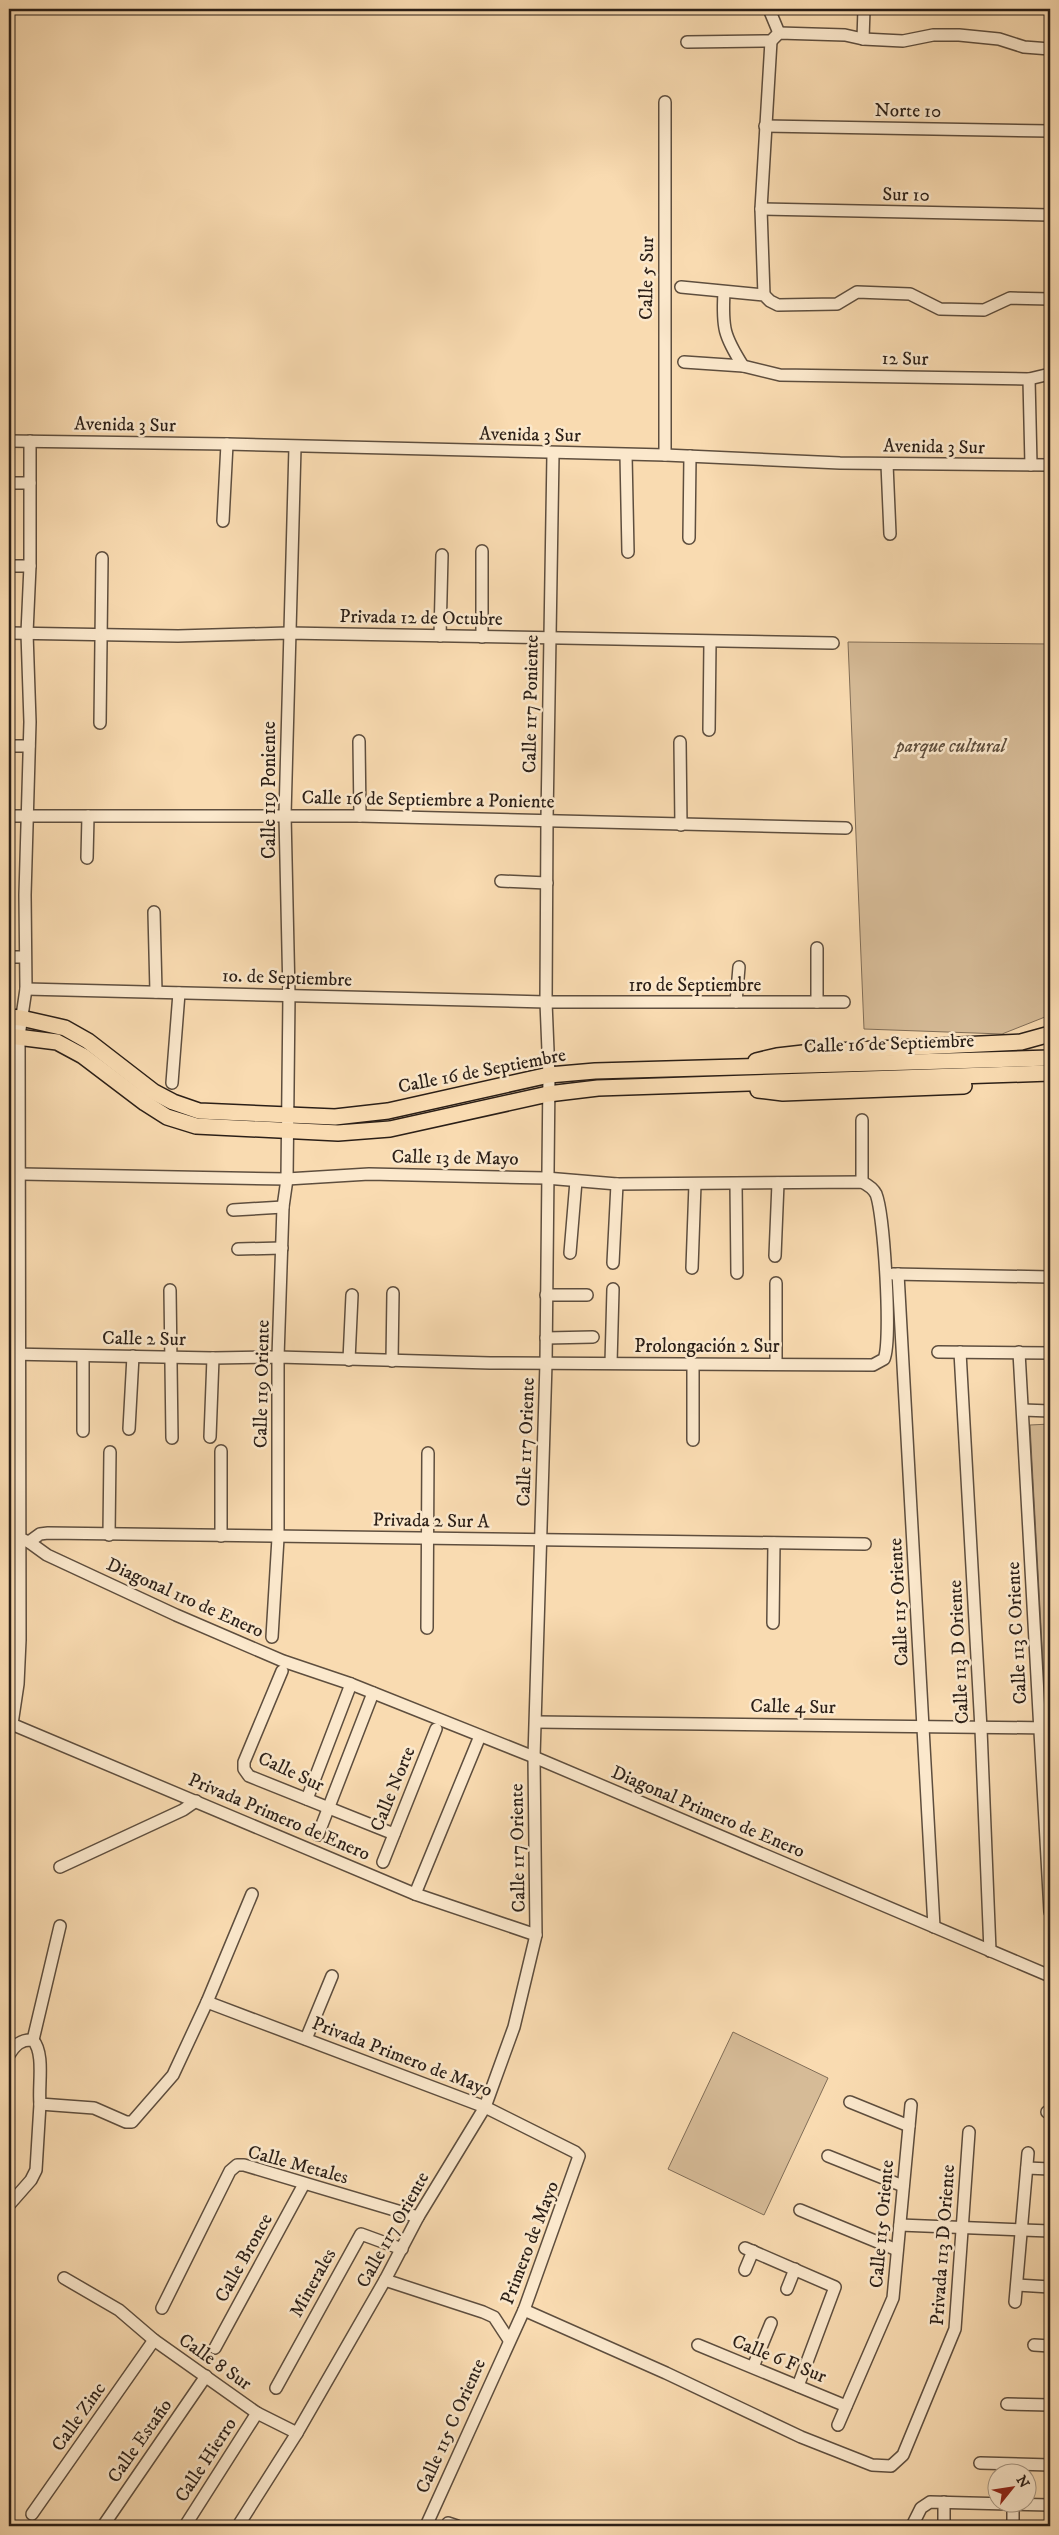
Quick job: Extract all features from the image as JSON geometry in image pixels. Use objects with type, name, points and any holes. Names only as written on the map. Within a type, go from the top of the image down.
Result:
[{"type":"main road","name":"Calle 16 de Septiembre","points":[[15,1017],[65,1028],[88,1041],[154,1092],[173,1102],[199,1111],[286,1117],[335,1117],[388,1111],[549,1075],[595,1071],[726,1068],[835,1072],[1050,1073]]},
{"type":"main road","points":[[726,1068],[777,1056],[1022,1042],[1050,1034]]},
{"type":"main road","name":"Calle 16 de Septiembre","points":[[14,1036],[57,1042],[83,1056],[144,1103],[167,1116],[196,1126],[286,1132],[338,1133],[390,1129],[548,1094],[598,1088],[719,1085],[835,1072],[1050,1058]]},
{"type":"main road","points":[[719,1085],[783,1093],[1050,1083]]},
{"type":"street","points":[[769,9],[779,33]]},
{"type":"street","points":[[863,39],[864,9]]},
{"type":"street","points":[[779,33],[845,35],[863,39],[903,40],[934,35],[959,35],[999,39],[1024,47],[1050,49]]},
{"type":"street","points":[[764,295],[761,209],[765,126],[771,42],[779,33]]},
{"type":"street","points":[[687,42],[771,42]]},
{"type":"street","name":"Calle 5 Sur","points":[[665,102],[665,455]]},
{"type":"street","name":"Norte 10","points":[[765,126],[1050,131]]},
{"type":"street","name":"Sur 10","points":[[761,209],[1050,215]]},
{"type":"street","points":[[681,287],[764,295],[778,305],[837,304],[857,292],[910,294],[940,309],[984,310],[1010,298],[1050,299]]},
{"type":"street","points":[[724,292],[723,320],[725,333],[743,366]]},
{"type":"street","name":"12 Sur","points":[[684,362],[743,366],[780,375],[1029,379],[1050,374]]},
{"type":"street","points":[[1029,379],[1031,465]]},
{"type":"street","name":"Avenida 3 Sur","points":[[9,441],[227,444],[553,454],[665,455],[887,464],[1050,465]]},
{"type":"street","points":[[10,1723],[18,1684],[20,1640],[19,1538],[14,1425],[14,1288],[21,1212],[21,1174],[14,1135],[14,1036],[15,1017],[26,989],[29,746],[27,633],[30,566],[30,441]]},
{"type":"street","points":[[223,521],[227,444]]},
{"type":"street","name":"Calle 119 Poniente","points":[[286,1132],[288,995],[284,815],[294,447]]},
{"type":"street","name":"Calle 117 Poniente","points":[[548,1094],[546,1002],[547,819],[553,454]]},
{"type":"street","points":[[626,455],[628,552]]},
{"type":"street","points":[[689,538],[690,456]]},
{"type":"street","points":[[887,464],[890,534]]},
{"type":"street","points":[[9,483],[30,483]]},
{"type":"street","points":[[482,551],[482,637]]},
{"type":"street","points":[[440,636],[442,555]]},
{"type":"street","points":[[100,723],[102,558]]},
{"type":"street","points":[[9,566],[30,566]]},
{"type":"street","name":"Privada 12 de Octubre","points":[[9,633],[178,636],[288,633],[833,643]]},
{"type":"street","points":[[710,642],[710,730]]},
{"type":"street","points":[[360,741],[360,816]]},
{"type":"street","points":[[680,742],[681,825]]},
{"type":"street","points":[[9,746],[29,746]]},
{"type":"street","name":"Calle 16 de Septiembre a Poniente","points":[[9,816],[360,816],[547,819],[681,825],[846,828]]},
{"type":"street","points":[[87,858],[88,816]]},
{"type":"street","points":[[501,881],[547,883]]},
{"type":"street","points":[[154,912],[156,992]]},
{"type":"street","points":[[817,948],[817,1002]]},
{"type":"street","points":[[9,957],[25,957]]},
{"type":"street","points":[[736,1002],[739,967]]},
{"type":"street","name":"1o. de Septiembre","points":[[26,989],[546,1002]]},
{"type":"street","points":[[172,1083],[179,992]]},
{"type":"street","name":"1ro de Septiembre","points":[[546,1002],[844,1002]]},
{"type":"street","name":"Calle 117 Oriente","points":[[238,2526],[297,2433],[385,2280],[418,2217],[486,2107],[514,2027],[536,1935],[534,1757],[546,1363],[548,1094]]},
{"type":"street","points":[[862,1120],[862,1182],[871,1186],[878,1200],[886,1273],[1050,1277]]},
{"type":"street","name":"Calle 119 Oriente","points":[[272,1636],[278,1538],[278,1357],[283,1207],[286,1179],[286,1132]]},
{"type":"street","name":"Calle 13 de Mayo","points":[[21,1174],[286,1179],[368,1174],[546,1178],[616,1184],[862,1182]]},
{"type":"street","points":[[570,1253],[576,1181]]},
{"type":"street","points":[[775,1256],[778,1183]]},
{"type":"street","points":[[613,1263],[616,1184]]},
{"type":"street","points":[[692,1268],[695,1184]]},
{"type":"street","points":[[736,1184],[737,1273]]},
{"type":"street","points":[[233,1210],[283,1207]]},
{"type":"street","points":[[9,1212],[21,1212]]},
{"type":"street","points":[[238,1249],[282,1248]]},
{"type":"street","name":"Prolongación 2 Sur","points":[[278,1357],[392,1361],[873,1365],[879,1363],[886,1354],[888,1342],[886,1273]]},
{"type":"street","name":"Calle 115 Oriente","points":[[898,1274],[934,1927]]},
{"type":"street","points":[[776,1283],[776,1363]]},
{"type":"street","points":[[611,1363],[613,1289]]},
{"type":"street","points":[[170,1290],[172,1438]]},
{"type":"street","points":[[392,1361],[393,1293]]},
{"type":"street","points":[[349,1360],[352,1295]]},
{"type":"street","points":[[546,1296],[587,1295]]},
{"type":"street","points":[[546,1338],[593,1337]]},
{"type":"street","points":[[938,1352],[1050,1353]]},
{"type":"street","name":"Calle 113 D Oriente","points":[[960,1352],[981,1729],[990,1951]]},
{"type":"street","name":"Calle 113 C Oriente","points":[[1019,1352],[1045,1728],[1050,1912]]},
{"type":"street","name":"Calle 2 Sur","points":[[14,1354],[212,1358],[278,1357]]},
{"type":"street","points":[[83,1356],[83,1431]]},
{"type":"street","points":[[129,1429],[134,1356]]},
{"type":"street","points":[[210,1437],[212,1358]]},
{"type":"street","points":[[693,1364],[693,1440]]},
{"type":"street","points":[[1023,1410],[1050,1410]]},
{"type":"street","points":[[220,1536],[221,1451]]},
{"type":"street","points":[[109,1535],[110,1452]]},
{"type":"street","points":[[427,1628],[428,1453]]},
{"type":"street","name":"Privada 2 Sur A","points":[[19,1538],[48,1533],[278,1538],[540,1539],[865,1544]]},
{"type":"street","name":"Diagonal 1ro de Enero","points":[[19,1538],[47,1555],[176,1615],[283,1661],[351,1684]]},
{"type":"street","points":[[773,1623],[774,1543]]},
{"type":"street","name":"Calle Sur","points":[[282,1671],[244,1762],[244,1770],[249,1776],[394,1834]]},
{"type":"street","points":[[307,1799],[351,1684]]},
{"type":"street","name":"Diagonal Primero de Enero","points":[[351,1684],[534,1757],[1050,1976]]},
{"type":"street","points":[[318,1835],[373,1693]]},
{"type":"street","name":"Calle 4 Sur","points":[[536,1722],[700,1723],[981,1729],[1045,1728]]},
{"type":"street","name":"Privada Primero de Enero","points":[[10,1723],[415,1894],[536,1935]]},
{"type":"street","name":"Calle Norte","points":[[383,1862],[436,1729]]},
{"type":"street","points":[[415,1894],[480,1736]]},
{"type":"street","points":[[60,1867],[183,1810],[196,1801]]},
{"type":"street","points":[[40,2104],[94,2108],[126,2122],[132,2122],[173,2075],[207,2002],[252,1894]]},
{"type":"street","points":[[33,2040],[60,1926]]},
{"type":"street","points":[[306,2039],[332,1976]]},
{"type":"street","name":"Privada Primero de Mayo","points":[[207,2002],[486,2107],[575,2152],[579,2156]]},
{"type":"street","points":[[9,2055],[18,2043],[33,2040]]},
{"type":"street","points":[[9,2205],[31,2180],[36,2170],[40,2104],[38,2085],[40,2056],[38,2046],[33,2040]]},
{"type":"street","points":[[850,2102],[909,2126]]},
{"type":"street","name":"Calle 115 Oriente","points":[[838,2425],[893,2298],[911,2105]]},
{"type":"street","name":"Privada 113 D Oriente","points":[[524,2310],[666,2373],[801,2437],[872,2465],[891,2466],[903,2455],[955,2329],[969,2132]]},
{"type":"street","points":[[1015,2302],[1028,2153]]},
{"type":"street","name":"Primero de Mayo","points":[[509,2340],[524,2310],[579,2156]]},
{"type":"street","points":[[828,2156],[903,2186]]},
{"type":"street","name":"Calle Metales","points":[[162,2308],[230,2171],[236,2165],[244,2165],[418,2217]]},
{"type":"street","points":[[1026,2168],[1050,2169]]},
{"type":"street","name":"Calle Bronce","points":[[215,2348],[304,2184]]},
{"type":"street","points":[[800,2210],[897,2250]]},
{"type":"street","points":[[900,2225],[1050,2231]]},
{"type":"street","name":"Minerales","points":[[276,2388],[361,2234],[402,2249]]},
{"type":"street","points":[[745,2270],[749,2249],[835,2287],[798,2386]]},
{"type":"street","points":[[787,2288],[795,2269]]},
{"type":"street","name":"Calle 8 Sur","points":[[64,2278],[119,2310],[154,2340],[257,2413],[297,2433]]},
{"type":"street","points":[[385,2280],[489,2314],[494,2317],[509,2340]]},
{"type":"street","points":[[1016,2285],[1050,2287]]},
{"type":"street","points":[[753,2367],[770,2323]]},
{"type":"street","name":"Calle Zinc","points":[[32,2514],[154,2340]]},
{"type":"street","name":"Calle 115 C Oriente","points":[[426,2526],[509,2340]]},
{"type":"street","name":"Calle 6 F Sur","points":[[698,2345],[846,2406]]},
{"type":"street","points":[[1034,2345],[1050,2346]]},
{"type":"street","name":"Calle Estaño","points":[[102,2526],[206,2376]]},
{"type":"street","points":[[1007,2404],[1050,2405]]},
{"type":"street","name":"Calle Hierro","points":[[185,2526],[257,2413]]},
{"type":"street","points":[[980,2463],[1050,2464]]},
{"type":"street","points":[[912,2526],[921,2508],[930,2502],[986,2503]]},
{"type":"street","points":[[944,2502],[944,2526]]},
{"type":"street","points":[[1036,2504],[1050,2504]]},
{"type":"street","points":[[1012,2526],[1013,2512]]},
{"type":"green space","name":"parque cultural","points":[[848,642],[1050,644],[1050,1015],[1002,1034],[864,1029]]},
{"type":"green space","points":[[1050,1424],[1050,1717],[1046,1718],[1030,1425]]},
{"type":"green space","points":[[733,2032],[828,2078],[764,2215],[668,2169]]}]
